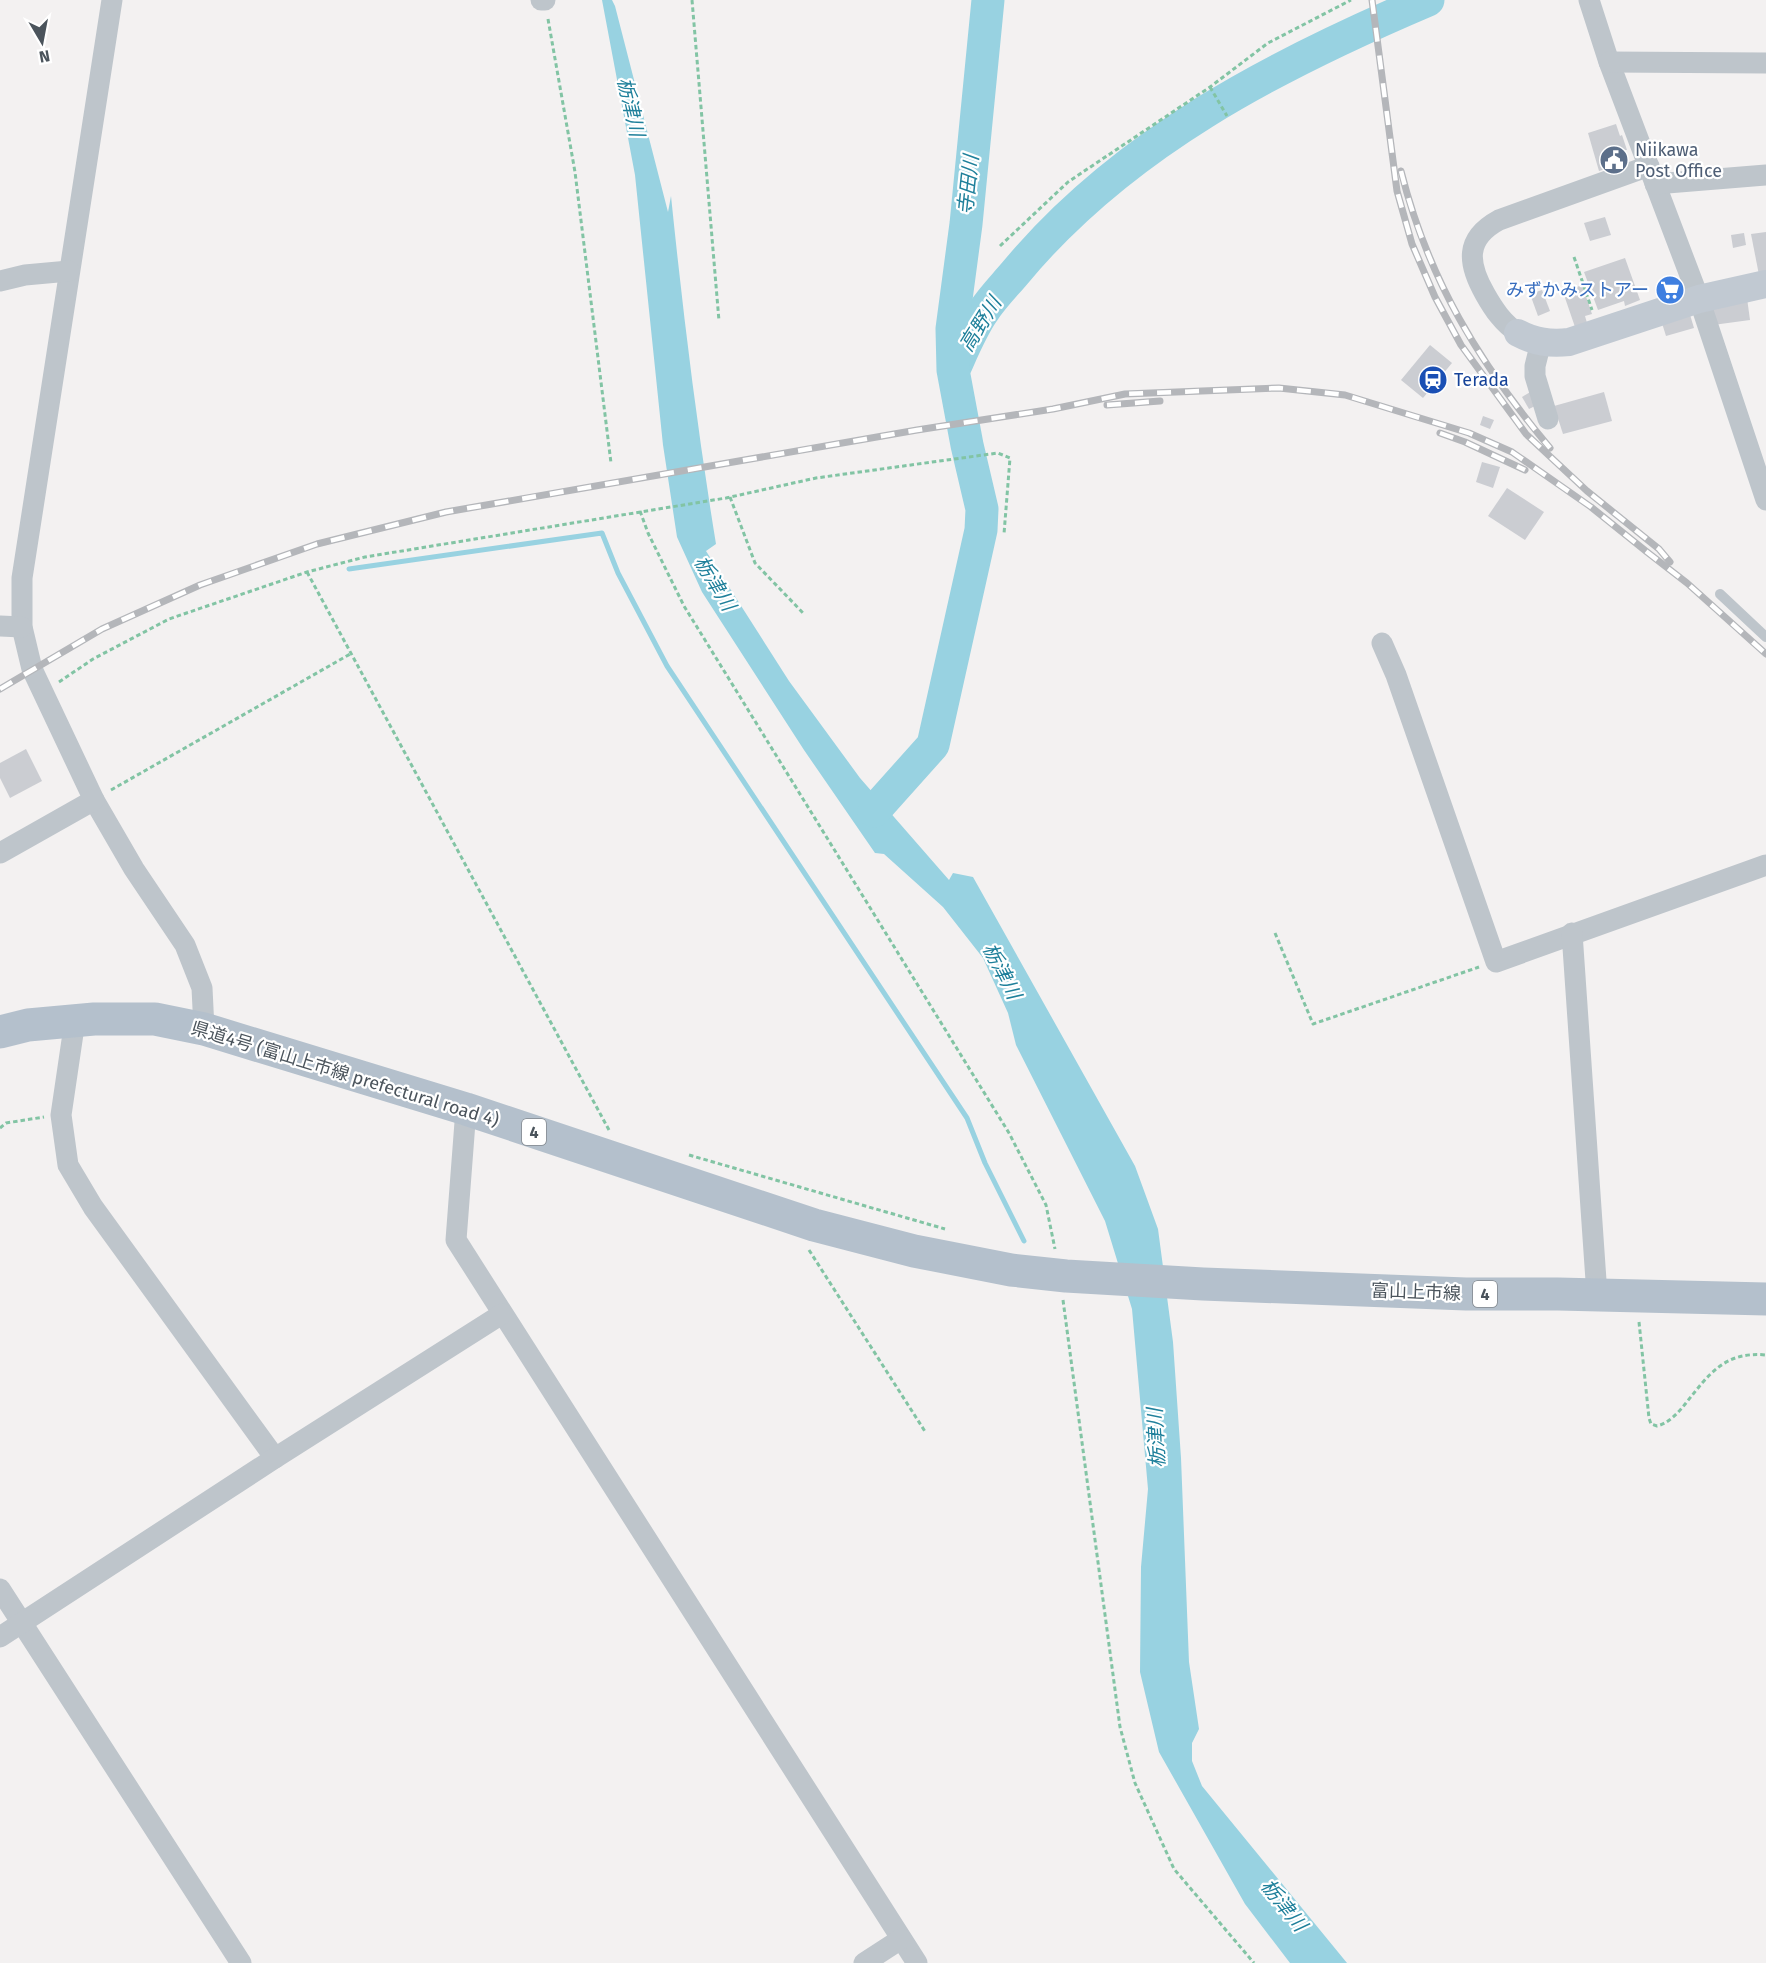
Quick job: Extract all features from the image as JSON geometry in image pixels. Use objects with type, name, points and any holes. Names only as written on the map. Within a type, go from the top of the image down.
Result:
[{"type":"main road","name":"県道4号 (富山上市線 prefectural road 4)","points":[[0,1032],[28,1025],[94,1018],[154,1019],[204,1029],[466,1109],[814,1225],[914,1251],[1011,1270],[1063,1275]]},
{"type":"main road","name":"富山上市線","points":[[1063,1275],[1203,1284],[1466,1294],[1766,1299]]},
{"type":"street","points":[[112,0],[22,578],[22,627],[32,669],[94,800],[134,869],[185,945],[202,988],[204,1029]]},
{"type":"street","points":[[1589,0],[1609,62],[1700,299],[1766,500]]},
{"type":"street","points":[[1609,62],[1766,63]]},
{"type":"street","points":[[1766,175],[1652,175],[1499,220],[1486,227],[1477,239],[1471,259],[1474,272],[1493,308],[1507,325],[1530,338],[1553,344],[1569,342],[1700,299],[1766,284]]},
{"type":"street","points":[[0,282],[25,275],[69,271]]},
{"type":"street","points":[[1530,338],[1535,376],[1548,419]]},
{"type":"street","points":[[0,626],[22,627]]},
{"type":"street","points":[[1382,643],[1396,675],[1496,962],[1766,865]]},
{"type":"street","points":[[0,853],[94,800]]},
{"type":"street","points":[[1572,933],[1597,1295]]},
{"type":"street","points":[[75,1020],[61,1115],[68,1165],[93,1207],[274,1458]]},
{"type":"street","points":[[466,1109],[456,1240],[917,1963]]},
{"type":"street","points":[[0,1637],[274,1458],[502,1314]]},
{"type":"street","points":[[0,1589],[241,1963]]},
{"type":"street","points":[[864,1963],[901,1939]]},
{"type":"lane","points":[[1720,594],[1766,637]]},
{"type":"path","points":[[543,0],[575,172],[611,463]]},
{"type":"path","points":[[692,0],[719,321]]},
{"type":"path","points":[[1000,246],[1068,182],[1210,87],[1268,43],[1352,0]]},
{"type":"path","points":[[1210,87],[1227,116]]},
{"type":"path","points":[[1574,257],[1600,332]]},
{"type":"path","points":[[44,692],[93,659],[170,619],[307,572],[365,557],[728,497],[816,478],[998,453],[1010,458],[1004,534]]},
{"type":"path","points":[[728,497],[755,563],[804,614]]},
{"type":"path","points":[[640,511],[648,533],[684,606],[1009,1133],[1046,1205],[1063,1275],[1072,1381],[1120,1727],[1135,1783],[1174,1869],[1254,1963]]},
{"type":"path","points":[[307,572],[627,1163]]},
{"type":"path","points":[[94,800],[352,653]]},
{"type":"path","points":[[1275,933],[1313,1024],[1496,962]]},
{"type":"path","points":[[0,1128],[6,1123],[61,1115]]},
{"type":"path","points":[[689,1155],[945,1229]]},
{"type":"path","points":[[788,1216],[926,1433]]},
{"type":"path","points":[[1636,1296],[1651,1424],[1661,1425],[1677,1415],[1708,1375],[1722,1364],[1746,1354],[1766,1355]]},
{"type":"water","name":"栃津川","points":[[602,0],[612,0],[615,6],[668,212],[671,196],[691,370],[716,544],[706,551],[789,681],[860,778],[949,880],[953,873],[973,877],[1135,1166],[1158,1229],[1173,1342],[1181,1458],[1189,1662],[1199,1729],[1192,1743],[1192,1761],[1202,1786],[1347,1963],[1290,1963],[1245,1904],[1159,1752],[1140,1672],[1141,1567],[1148,1489],[1132,1309],[1105,1221],[1016,1045],[1008,1013],[983,958],[943,907],[884,854],[875,853],[804,750],[702,592],[677,537],[663,445],[635,175]]},
{"type":"building","points":[[1616,124],[1627,150],[1624,150],[1627,162],[1599,171],[1588,133]]},
{"type":"building","points":[[1605,217],[1611,235],[1590,241],[1584,223]]},
{"type":"building","points":[[1766,232],[1766,274],[1759,275],[1751,234]]},
{"type":"building","points":[[1744,233],[1746,245],[1733,248],[1731,235]]},
{"type":"building","points":[[1625,258],[1640,300],[1625,306],[1624,301],[1598,310],[1584,272]]},
{"type":"building","points":[[1582,285],[1592,314],[1585,316],[1587,323],[1575,327],[1563,292]]},
{"type":"building","points":[[1542,290],[1550,311],[1538,316],[1530,294]]},
{"type":"building","points":[[1747,298],[1750,320],[1713,325],[1710,303]]},
{"type":"building","points":[[1688,308],[1694,328],[1666,336],[1660,317]]},
{"type":"building","points":[[1430,345],[1452,363],[1423,398],[1401,380]]},
{"type":"building","points":[[1532,391],[1539,404],[1529,409],[1522,397]]},
{"type":"building","points":[[1604,392],[1612,421],[1563,434],[1554,406]]},
{"type":"building","points":[[1483,416],[1494,420],[1490,429],[1480,425]]},
{"type":"building","points":[[1482,462],[1500,467],[1493,488],[1476,482]]},
{"type":"building","points":[[1507,488],[1544,512],[1525,540],[1488,516]]},
{"type":"building","points":[[26,749],[42,781],[10,798],[0,778],[0,763]]},
{"type":"waterway","name":"高野川","points":[[874,811],[933,745],[981,530],[982,509],[953,370],[952,329],[966,224],[988,0]]},
{"type":"waterway","name":"高野川","points":[[956,365],[975,324],[1015,273],[1057,227],[1104,185],[1153,147],[1205,112],[1259,81],[1314,52],[1428,0]]},
{"type":"waterway","points":[[349,569],[602,533],[618,573],[667,666],[967,1118],[985,1163],[1024,1241]]},
{"type":"railway","points":[[1372,0],[1397,191],[1412,244],[1435,297],[1461,345],[1526,434],[1587,491],[1659,549],[1670,562]]},
{"type":"railway","points":[[1401,171],[1426,248],[1459,318],[1501,384],[1550,448]]},
{"type":"railway","points":[[0,689],[102,629],[200,585],[317,544],[446,512],[917,430],[1053,409],[1125,394],[1279,388],[1345,395],[1469,433],[1512,452],[1591,507],[1687,583],[1766,654]]},
{"type":"railway","points":[[1107,405],[1160,401]]},
{"type":"railway","points":[[1440,433],[1525,470]]},
{"type":"place","name":"Niikawa Post Office","points":[[1614,160]]},
{"type":"place","name":"みずかみストアー","points":[[1670,290]]},
{"type":"place","name":"Terada","points":[[1433,380]]},
{"type":"water label","name":"寺田川","points":[[968,185]]}]
